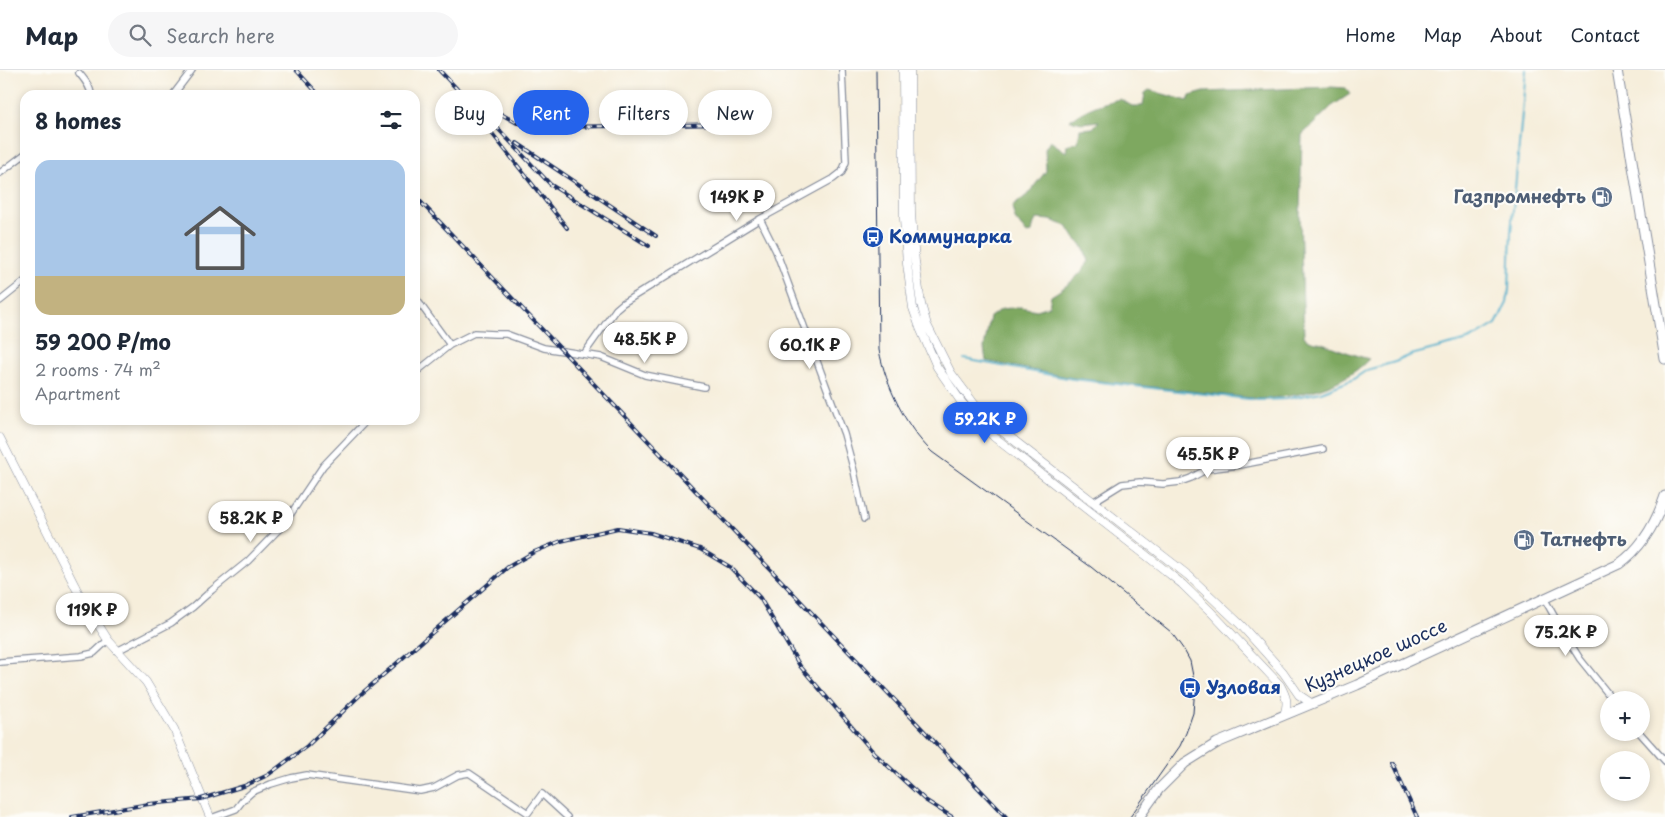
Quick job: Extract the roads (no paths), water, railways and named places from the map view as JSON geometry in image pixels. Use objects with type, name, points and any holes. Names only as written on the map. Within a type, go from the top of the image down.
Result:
[{"type":"main road","points":[[903,70],[904,219],[907,264],[913,308],[937,367],[962,403],[994,437],[1161,566],[1211,612],[1280,685],[1287,698],[1284,715]]},
{"type":"main road","points":[[910,70],[912,239],[917,284],[927,325],[950,373],[978,409],[1002,431],[1200,586],[1241,625],[1282,672],[1299,696],[1311,703]]},
{"type":"main road","points":[[1617,70],[1665,359]]},
{"type":"main road","points":[[0,438],[80,596],[108,640],[146,682],[174,729],[212,817]]},
{"type":"main road","name":"Кузнецкое шоссе","points":[[1139,817],[1163,785],[1192,758],[1227,738],[1357,684],[1619,564],[1628,558],[1644,540],[1664,503]]},
{"type":"street","points":[[177,90],[192,70]]},
{"type":"street","points":[[584,354],[616,309],[623,303],[760,219],[833,179],[842,172],[846,162],[842,70]]},
{"type":"street","points":[[79,73],[90,90]]},
{"type":"street","points":[[0,172],[20,158]]},
{"type":"street","points":[[760,219],[776,251],[844,434],[864,519]]},
{"type":"street","points":[[0,301],[20,285]]},
{"type":"street","points":[[420,304],[450,345]]},
{"type":"street","points":[[420,369],[450,345],[474,333],[506,334],[544,348],[584,354],[615,362],[645,375],[704,388]]},
{"type":"street","points":[[117,651],[171,623],[194,607],[248,561],[284,524],[323,466],[362,425]]},
{"type":"street","points":[[1094,502],[1122,484],[1180,482],[1207,469],[1248,464],[1322,449]]},
{"type":"street","points":[[1544,598],[1580,659],[1606,691]]},
{"type":"street","points":[[0,662],[81,656],[94,653],[108,640]]},
{"type":"street","points":[[1647,741],[1665,761]]},
{"type":"street","points":[[212,817],[236,809],[252,792],[271,784],[308,775],[420,791],[434,788],[458,775],[469,773],[534,817]]},
{"type":"street","points":[[528,813],[542,794],[567,817]]},
{"type":"waterway","points":[[964,359],[1073,379],[1258,400],[1286,399],[1321,392],[1352,380],[1367,370],[1411,355],[1468,340],[1478,335],[1496,324],[1507,303],[1511,232],[1526,70]]},
{"type":"tram line","points":[[876,70],[879,350],[886,377],[898,405],[913,430],[932,452],[1091,567],[1171,632],[1190,661],[1195,686],[1193,713],[1186,733],[1180,746],[1130,817]]},
{"type":"railway","points":[[296,70],[314,90]]},
{"type":"railway","points":[[439,70],[457,89],[517,123],[556,127],[698,125]]},
{"type":"railway","points":[[503,134],[551,185],[649,246]]},
{"type":"railway","points":[[493,135],[567,228]]},
{"type":"railway","points":[[517,143],[656,236]]},
{"type":"railway","points":[[420,201],[1006,817]]},
{"type":"railway","points":[[72,817],[149,804],[201,799],[244,786],[268,775],[307,746],[360,695],[508,567],[534,552],[561,541],[618,528],[651,533],[700,549],[730,567],[760,598],[800,666],[874,753],[925,800],[952,817]]},
{"type":"railway","points":[[1392,763],[1417,817]]},
{"type":"place","name":"Газпромнефть","points":[[1602,197]]},
{"type":"place","name":"Коммунарка","points":[[873,237]]},
{"type":"place","name":"Татнефть","points":[[1524,540]]},
{"type":"place","name":"Узловая","points":[[1190,688]]}]
